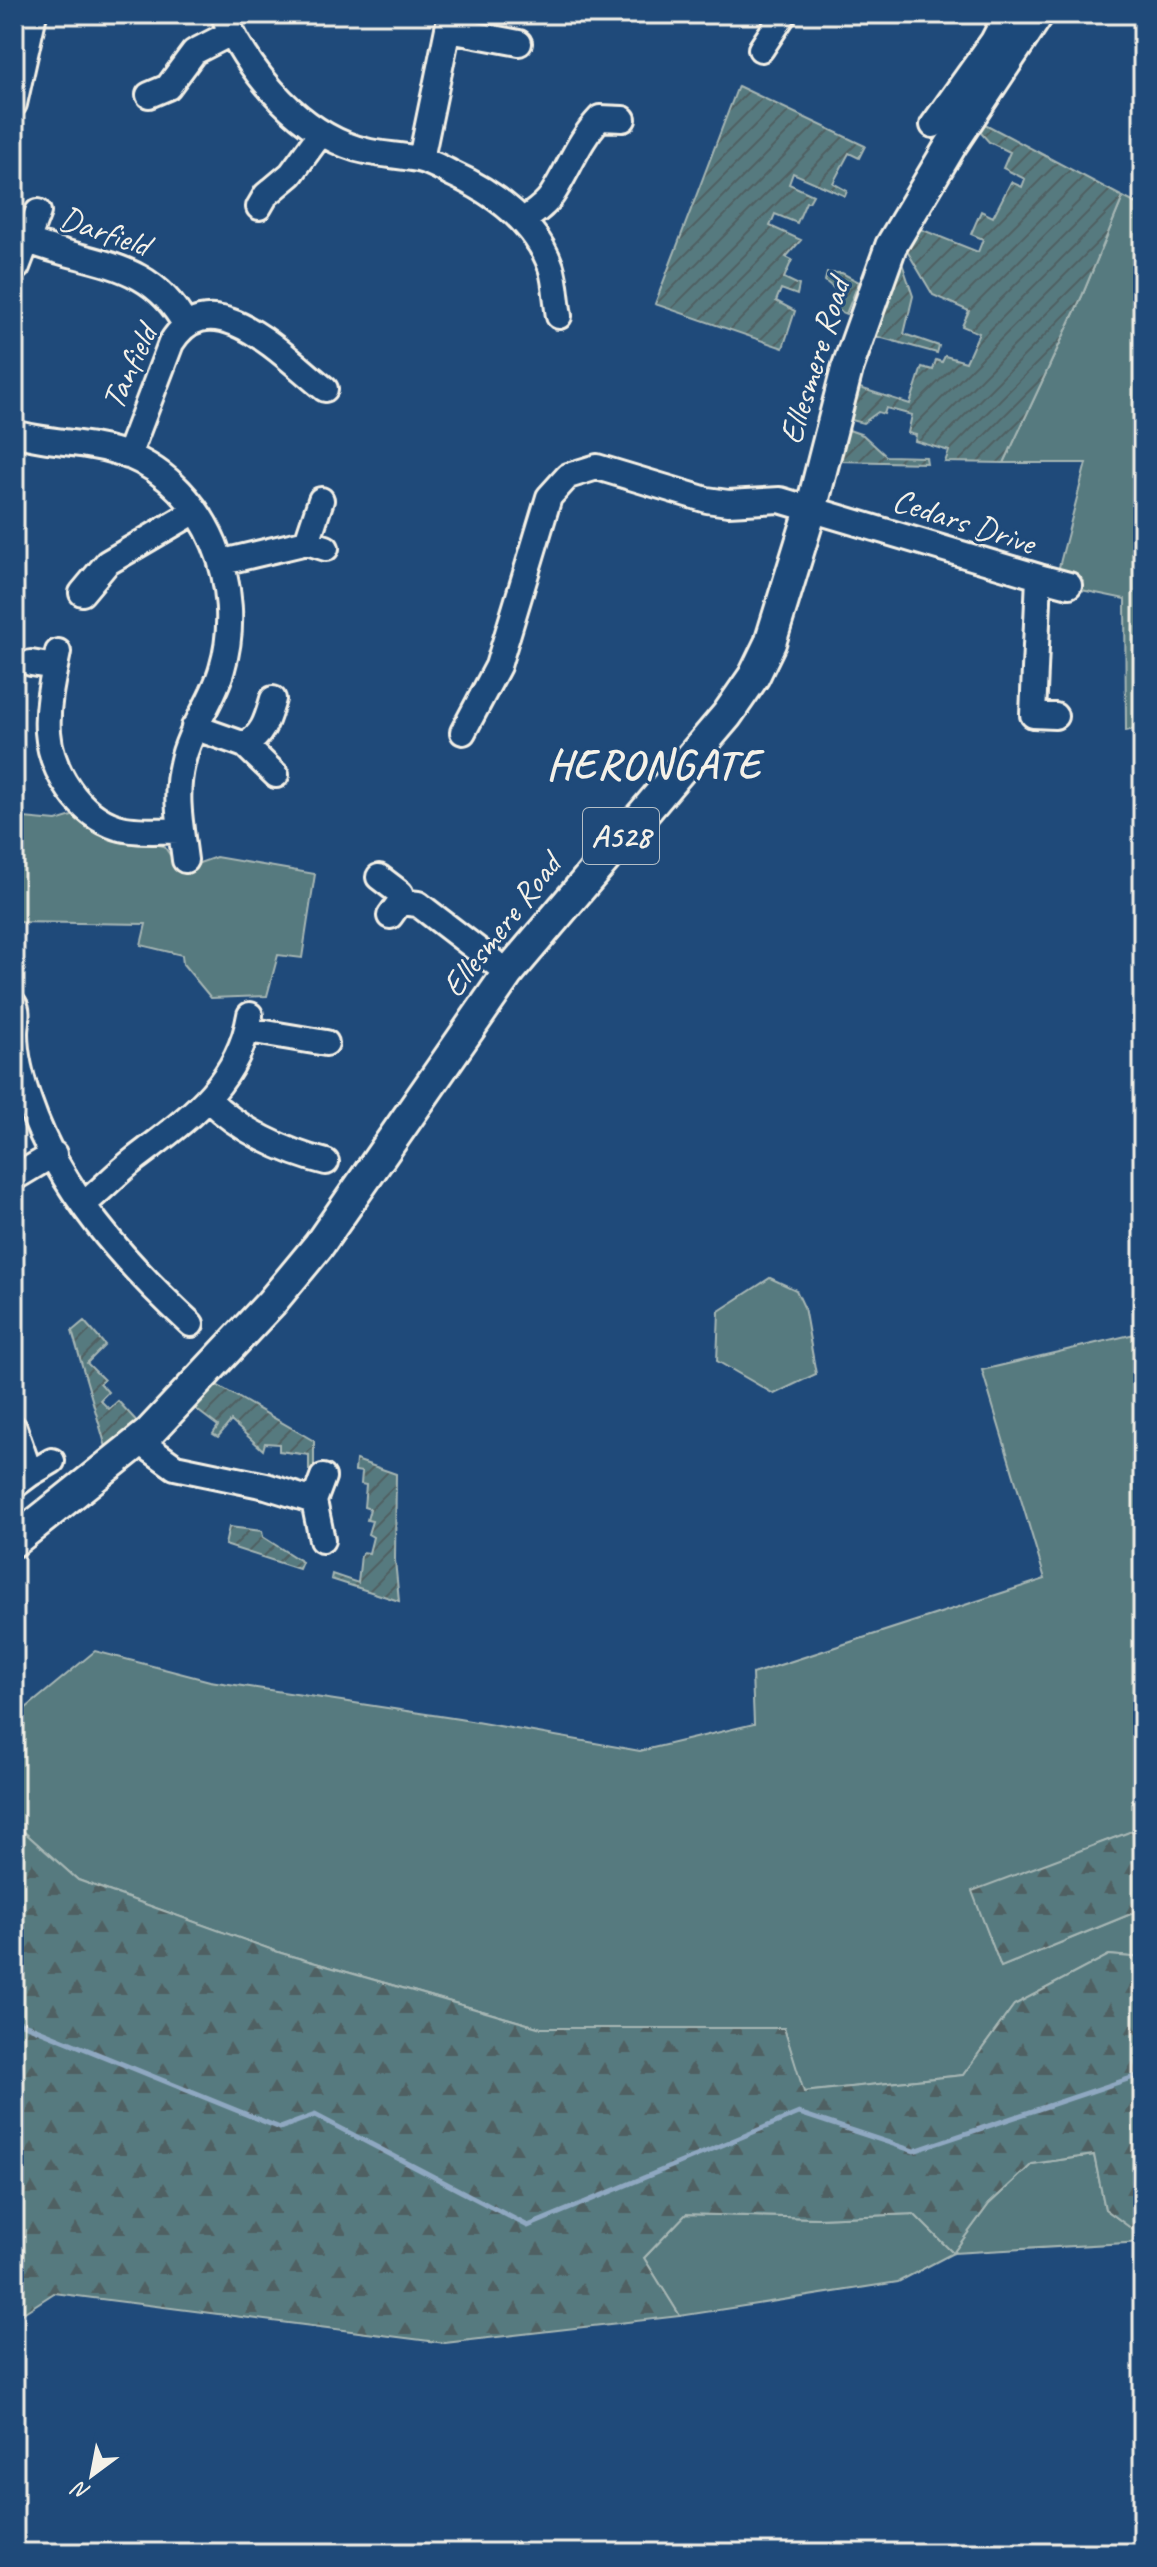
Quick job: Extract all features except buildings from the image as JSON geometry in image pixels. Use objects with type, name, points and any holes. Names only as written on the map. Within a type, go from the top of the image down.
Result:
[{"type":"main road","name":"Ellesmere Road","points":[[14,1541],[139,1441],[271,1303],[319,1245],[508,973],[727,715],[754,676],[770,643],[811,510],[847,369],[891,246],[951,145],[1038,14]]},
{"type":"street","points":[[14,104],[34,14]]},
{"type":"street","points":[[761,49],[784,14]]},
{"type":"street","points":[[933,125],[993,41],[1007,14]]},
{"type":"street","points":[[421,159],[436,74],[450,22],[519,43]]},
{"type":"street","points":[[168,94],[194,52],[227,24],[278,96],[321,133],[379,155],[421,159],[483,187],[523,221],[551,266],[551,306]]},
{"type":"street","points":[[523,221],[551,197],[585,135],[607,115]]},
{"type":"street","points":[[260,195],[291,174],[321,133]]},
{"type":"street","name":"Darfield","points":[[17,267],[38,212]]},
{"type":"street","name":"Darfield","points":[[29,241],[147,278],[170,299],[186,326]]},
{"type":"street","name":"Tanfield","points":[[128,456],[171,343],[186,326],[207,319],[231,319],[325,389]]},
{"type":"street","points":[[15,440],[96,446],[128,456],[167,480],[194,512],[223,562],[230,612],[227,647],[215,691],[194,727],[182,762],[178,791],[179,831],[185,860]]},
{"type":"street","name":"Cedars Drive","points":[[463,732],[498,666],[549,497],[557,485],[581,470],[597,467],[707,500],[736,503],[780,500],[1039,577],[1034,715]]},
{"type":"street","points":[[223,562],[316,545],[321,500]]},
{"type":"street","points":[[85,576],[194,512]]},
{"type":"street","points":[[1039,577],[1069,585]]},
{"type":"street","points":[[31,663],[57,660],[48,733],[62,776],[75,798],[94,815],[117,827],[179,831]]},
{"type":"street","points":[[245,745],[256,739],[265,725],[273,699]]},
{"type":"street","points":[[194,727],[245,745],[276,775]]},
{"type":"street","points":[[379,877],[400,893],[395,909],[418,904],[508,973]]},
{"type":"street","points":[[14,1004],[20,1073],[31,1107],[54,1154],[84,1204],[128,1263],[192,1322]]},
{"type":"street","points":[[84,1204],[209,1100],[228,1076],[249,1022],[326,1043]]},
{"type":"street","points":[[209,1100],[227,1118],[319,1166]]},
{"type":"street","points":[[14,1178],[54,1154]]},
{"type":"street","points":[[14,1428],[22,1480],[52,1461]]},
{"type":"street","points":[[139,1441],[175,1467],[266,1486],[314,1501]]},
{"type":"street","points":[[322,1540],[314,1501],[323,1477]]},
{"type":"green space","points":[[738,86],[865,146],[859,158],[849,153],[833,183],[847,191],[845,196],[793,173],[789,184],[813,195],[806,202],[797,223],[775,214],[770,226],[801,240],[786,257],[792,260],[784,278],[799,285],[797,295],[781,289],[776,301],[795,311],[783,348],[655,304]]},
{"type":"green space","points":[[985,124],[1123,197],[1082,296],[1004,463],[945,462],[949,451],[915,441],[916,435],[908,433],[912,415],[886,408],[884,414],[878,412],[863,423],[848,419],[857,387],[910,404],[922,367],[933,370],[936,360],[942,362],[945,356],[966,362],[979,333],[962,326],[969,311],[933,295],[907,251],[918,228],[978,252],[983,239],[971,234],[981,211],[993,217],[1011,182],[1022,187],[1025,179],[1003,168],[1010,152],[989,142],[980,132]]},
{"type":"green space","points":[[1123,197],[1143,207],[1143,727],[1126,731],[1125,599],[1072,588],[1058,571],[1086,463],[1004,463],[1082,296]]},
{"type":"green space","points":[[902,263],[913,296],[904,334],[939,346],[937,353],[875,336]]},
{"type":"green space","points":[[827,273],[842,273],[859,282],[846,314],[829,307],[836,290],[825,281]]},
{"type":"green space","points":[[846,429],[863,435],[886,456],[926,457],[927,463],[838,461]]},
{"type":"green space","points":[[75,815],[106,835],[164,846],[180,870],[216,857],[315,874],[302,958],[278,955],[267,996],[211,998],[183,964],[182,955],[141,945],[146,924],[14,922],[14,817],[56,821]]},
{"type":"green space","points":[[770,1278],[796,1290],[804,1307],[816,1374],[774,1394],[717,1361],[719,1311]]},
{"type":"green space","points":[[84,1321],[105,1345],[87,1363],[104,1380],[100,1383],[108,1392],[100,1400],[109,1409],[118,1401],[142,1427],[108,1454],[72,1331]]},
{"type":"green space","points":[[1143,1332],[1143,1827],[973,1892],[1001,1967],[1143,1909],[1143,1958],[1109,1955],[1014,2005],[963,2075],[803,2092],[784,2028],[541,2028],[281,1953],[78,1880],[14,1823],[14,1718],[95,1651],[210,1681],[459,1719],[640,1751],[754,1724],[752,1674],[1045,1579],[982,1370]]},
{"type":"green space","points":[[215,1384],[314,1441],[314,1470],[309,1470],[309,1455],[279,1451],[279,1444],[265,1443],[263,1450],[231,1421],[218,1437],[213,1434],[218,1426],[193,1407]]},
{"type":"green space","points":[[356,1460],[396,1474],[395,1560],[399,1601],[331,1579],[332,1574],[358,1583],[361,1555],[363,1552],[369,1553],[373,1537],[368,1534],[372,1521],[367,1520],[370,1509],[364,1507],[366,1485],[361,1484],[362,1472],[355,1471]]},
{"type":"green space","points":[[229,1527],[262,1531],[263,1537],[302,1562],[299,1569],[225,1545]]},
{"type":"green space","points":[[14,1823],[78,1880],[281,1953],[541,2028],[784,2028],[804,2092],[963,2075],[1014,2005],[1109,1955],[1143,1958],[1143,2237],[1105,2209],[1094,2155],[1032,2164],[989,2204],[953,2253],[914,2214],[817,2218],[686,2214],[644,2258],[680,2316],[445,2343],[54,2293],[14,2319]]},
{"type":"green space","points":[[1143,1827],[1143,1909],[1001,1967],[972,1891]]},
{"type":"green space","points":[[1094,2155],[1105,2209],[1143,2237],[1143,2242],[953,2253],[989,2204],[1032,2164]]},
{"type":"green space","points":[[686,2214],[817,2218],[914,2214],[953,2253],[898,2282],[680,2316],[644,2258]]},
{"type":"waterway","points":[[14,2020],[280,2128],[315,2115],[528,2226],[799,2113],[914,2151],[1143,2074]]},
{"type":"district","name":"HERONGATE","points":[[654,764]]}]
